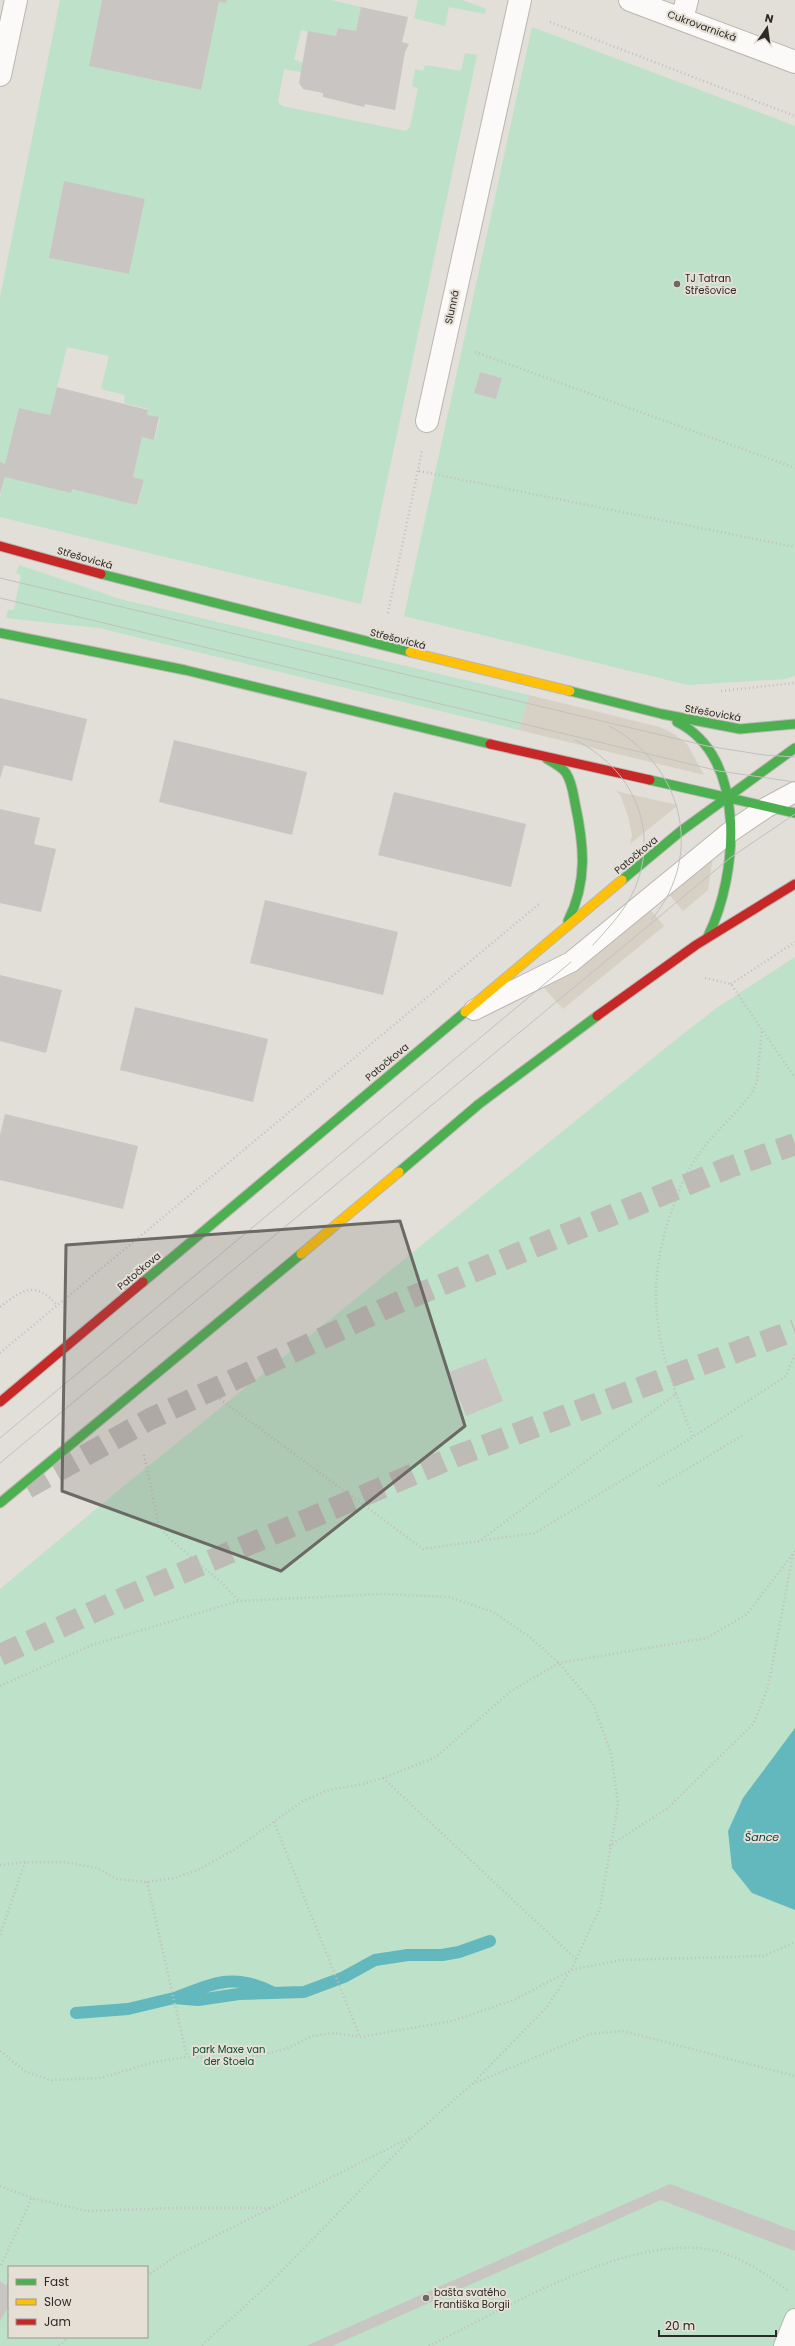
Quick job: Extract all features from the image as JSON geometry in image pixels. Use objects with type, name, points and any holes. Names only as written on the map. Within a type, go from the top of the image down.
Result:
[{"type":"street","points":[[0,75],[16,0]]},
{"type":"street","name":"Slunná","points":[[427,421],[520,0]]},
{"type":"street","name":"Cukrovarnická","points":[[630,0],[685,10],[795,62]]},
{"type":"street","name":"Střešovická","points":[[0,546],[163,591],[662,714],[740,729],[757,729],[795,724]]},
{"type":"street","points":[[0,633],[185,670],[540,756],[795,813]]},
{"type":"street","points":[[662,714],[686,726],[704,741],[717,763],[726,797],[730,832],[730,858],[724,902],[720,914],[707,938]]},
{"type":"street","name":"Patočkova","points":[[0,1402],[564,928],[726,797],[795,748]]},
{"type":"street","points":[[540,756],[553,762],[568,776],[582,832],[584,848],[581,892],[578,903],[564,928]]},
{"type":"street","points":[[0,1503],[203,1337],[479,1104],[590,1021],[707,938],[795,884]]},
{"type":"lane","points":[[455,1020],[571,962],[730,832],[767,807],[795,792]]},
{"type":"lane","points":[[784,2346],[795,2319]]},
{"type":"path","points":[[550,22],[795,116]]},
{"type":"path","points":[[445,341],[795,468]]},
{"type":"path","points":[[388,615],[419,471],[427,421]]},
{"type":"path","points":[[419,471],[795,547]]},
{"type":"path","points":[[720,691],[795,683]]},
{"type":"path","points":[[0,1353],[542,902]]},
{"type":"path","points":[[795,942],[731,984],[795,1078]]},
{"type":"path","points":[[693,1437],[676,1394],[658,1334],[655,1280],[659,1252],[678,1191],[696,1159],[753,1091],[757,1080],[762,1029]]},
{"type":"path","points":[[0,1307],[16,1294],[29,1290],[45,1292],[57,1305]]},
{"type":"path","points":[[220,1399],[423,1549],[478,1543],[535,1533],[693,1437],[786,1376],[795,1354]]},
{"type":"path","points":[[478,1543],[676,1394]]},
{"type":"path","points":[[660,1486],[743,1435]]},
{"type":"path","points":[[144,1455],[159,1526],[171,1540],[223,1584],[239,1601]]},
{"type":"path","points":[[0,1865],[25,1862],[64,1862],[97,1868],[117,1879],[147,1882],[175,1878],[198,1870],[234,1850],[303,1801],[329,1790],[363,1784],[383,1778],[436,1757],[510,1691],[559,1663],[707,1638],[747,1614],[794,1551]]},
{"type":"path","points":[[609,1846],[668,1808],[754,1723],[768,1687],[794,1551]]},
{"type":"path","points":[[0,1686],[92,1645],[239,1601],[382,1594],[448,1596],[493,1612],[531,1638],[559,1663],[593,1704],[611,1752],[618,1804],[609,1846],[600,1908],[571,1970],[547,2007],[471,2085],[413,2136],[268,2285],[201,2346]]},
{"type":"path","points":[[383,1778],[576,1959]]},
{"type":"path","points":[[274,1822],[360,2036]]},
{"type":"path","points":[[0,1935],[25,1862]]},
{"type":"path","points":[[147,1882],[187,2056]]},
{"type":"path","points":[[0,2051],[26,2072],[52,2080],[101,2078],[154,2062],[187,2056],[231,2059],[262,2055],[288,2048],[312,2036],[334,2033],[360,2036],[452,2021],[479,2014],[514,2000],[571,1970],[621,1960],[764,1956],[795,1942]]},
{"type":"path","points":[[471,2085],[590,2034],[623,2031],[795,2076]]},
{"type":"path","points":[[148,2275],[174,2257],[413,2136]]},
{"type":"path","points":[[0,2186],[32,2198],[86,2211],[180,2208],[271,2208]]},
{"type":"path","points":[[1,2265],[32,2198]]},
{"type":"path","points":[[429,2346],[582,2271],[662,2248],[698,2248],[732,2256],[764,2272],[789,2291]]},
{"type":"path","points":[[59,2346],[68,2338]]},
{"type":"highlighted area","points":[[400,1221],[465,1426],[281,1571],[62,1491],[66,1245]]},
{"type":"shaded area","points":[[529,695],[660,727],[674,734],[687,744],[704,775],[519,730]]},
{"type":"shaded area","points":[[615,791],[678,805],[630,844],[632,835],[628,816],[620,794]]},
{"type":"shaded area","points":[[714,849],[708,890],[683,911],[656,879]]},
{"type":"shaded area","points":[[637,894],[664,926],[563,1009],[535,978]]},
{"type":"green space","points":[[60,0],[102,0],[89,66],[200,90],[219,2],[226,3],[227,0],[331,0],[361,7],[356,31],[338,28],[336,36],[301,30],[294,60],[304,63],[301,72],[284,69],[278,102],[282,106],[406,131],[410,127],[418,88],[412,86],[415,69],[423,71],[425,65],[461,71],[465,53],[477,55],[361,604],[0,517],[0,497],[5,477],[72,489],[138,505],[144,480],[133,477],[142,437],[155,440],[160,418],[147,415],[148,409],[124,403],[125,395],[101,389],[109,356],[67,347],[50,415],[19,408],[5,464],[0,462],[0,297]],"holes":[[[64,182],[145,199],[129,274],[49,258]]]},
{"type":"green space","points":[[418,0],[462,0],[486,9],[485,14],[449,7],[445,26],[414,18]]},
{"type":"green space","points":[[532,27],[795,126],[795,676],[786,679],[688,685],[404,616]],"holes":[[[480,372],[502,378],[496,398],[474,393]]]},
{"type":"green space","points":[[19,565],[120,599],[529,695],[519,730],[99,628],[6,618],[8,610],[14,610],[21,575],[16,573]]},
{"type":"green space","name":"park Maxe van der Stoela","points":[[795,957],[795,1728],[786,1742],[752,1893],[795,1910],[795,2346],[0,2346],[0,2293],[6,2285],[0,2281],[0,1589],[125,1485],[718,1007]],"holes":[[[486,1358],[502,1401],[466,1415],[449,1372]]]},
{"type":"water","name":"Šance","points":[[795,1728],[795,1910],[752,1893],[732,1868],[728,1831],[743,1798]]},
{"type":"building","points":[[102,0],[227,0],[226,3],[219,2],[201,90],[89,66]]},
{"type":"building","points":[[361,7],[408,17],[402,42],[409,44],[405,52],[395,110],[365,104],[364,107],[323,97],[323,93],[303,89],[299,83],[308,31],[336,36],[338,28],[356,31]]},
{"type":"building","points":[[64,181],[145,199],[129,274],[49,258]]},
{"type":"building","points":[[480,372],[502,378],[496,399],[474,393]]},
{"type":"building","points":[[57,387],[148,410],[147,415],[159,417],[154,440],[142,437],[133,477],[144,480],[137,505],[72,489],[71,493],[5,477],[0,494],[0,462],[5,464],[19,408],[50,415]]},
{"type":"building","points":[[0,698],[87,719],[72,781],[4,765],[0,779]]},
{"type":"building","points":[[174,740],[307,772],[292,835],[159,802]]},
{"type":"building","points":[[394,792],[526,824],[511,887],[378,855]]},
{"type":"building","points":[[0,809],[40,818],[34,844],[56,849],[41,912],[0,903]]},
{"type":"building","points":[[265,900],[398,932],[383,995],[250,963]]},
{"type":"building","points":[[0,975],[62,990],[46,1053],[0,1041]]},
{"type":"building","points":[[135,1007],[268,1039],[253,1102],[120,1070]]},
{"type":"building","points":[[5,1114],[138,1146],[123,1209],[0,1180],[0,1135]]},
{"type":"building","points":[[486,1358],[503,1401],[466,1416],[449,1372]]},
{"type":"building","name":"bašta svatého Františka Borgii","points":[[670,2184],[795,2231],[795,2251],[661,2200],[332,2346],[306,2346]]},
{"type":"building","points":[[0,2281],[6,2285],[8,2282],[8,2308],[0,2321]]},
{"type":"waterway","points":[[76,2013],[128,2009],[174,1998],[198,2000],[239,1994],[304,1992],[344,1977],[375,1960],[408,1955],[442,1955],[459,1952],[490,1941]]},
{"type":"waterway","points":[[177,1997],[213,1984],[224,1982],[246,1983],[259,1986],[272,1992]]},
{"type":"tunnel","points":[[27,1488],[150,1419],[397,1303],[730,1167],[795,1144]]},
{"type":"tunnel","points":[[0,1655],[130,1595],[454,1457],[795,1330]]},
{"type":"tram line","points":[[0,578],[707,746],[764,755],[795,757]]},
{"type":"tram line","points":[[0,598],[719,771],[795,782]]},
{"type":"tram line","points":[[609,726],[634,743],[654,763],[669,787],[678,812],[681,839],[678,867],[669,894],[652,919]]},
{"type":"tram line","points":[[575,740],[595,752],[612,766],[626,783],[636,802],[642,822],[644,844],[642,866],[631,896],[616,918],[593,945]]},
{"type":"tram line","points":[[0,1463],[730,858],[795,814]]},
{"type":"tram line","points":[[0,1438],[571,962]]},
{"type":"traffic: fast","points":[[101,574],[410,652]]},
{"type":"traffic: fast","points":[[0,633],[185,670],[490,744]]},
{"type":"traffic: fast","points":[[570,691],[662,714],[740,729],[795,724]]},
{"type":"traffic: fast","points":[[677,722],[700,739],[716,762],[726,789],[730,820],[730,851],[726,882],[718,911],[708,936]]},
{"type":"traffic: fast","points":[[622,880],[681,831],[795,748]]},
{"type":"traffic: fast","points":[[547,759],[558,765],[566,773],[570,780],[581,834],[582,863],[579,892],[568,921]]},
{"type":"traffic: fast","points":[[650,780],[795,813]]},
{"type":"traffic: fast","points":[[143,1282],[465,1012]]},
{"type":"traffic: fast","points":[[399,1172],[479,1104],[597,1016]]},
{"type":"traffic: fast","points":[[0,1503],[301,1254]]},
{"type":"traffic: slow","points":[[410,652],[570,691]]},
{"type":"traffic: slow","points":[[465,1012],[622,880]]},
{"type":"traffic: slow","points":[[301,1254],[399,1172]]},
{"type":"traffic: jam","points":[[0,546],[101,574]]},
{"type":"traffic: jam","points":[[490,744],[650,780]]},
{"type":"traffic: jam","points":[[597,1016],[696,945],[795,884]]},
{"type":"traffic: jam","points":[[0,1402],[143,1282]]},
{"type":"place","name":"TJ Tatran Střešovice","points":[[677,284]]},
{"type":"place","name":"bašta svatého Františka Borgii","points":[[426,2298]]}]
